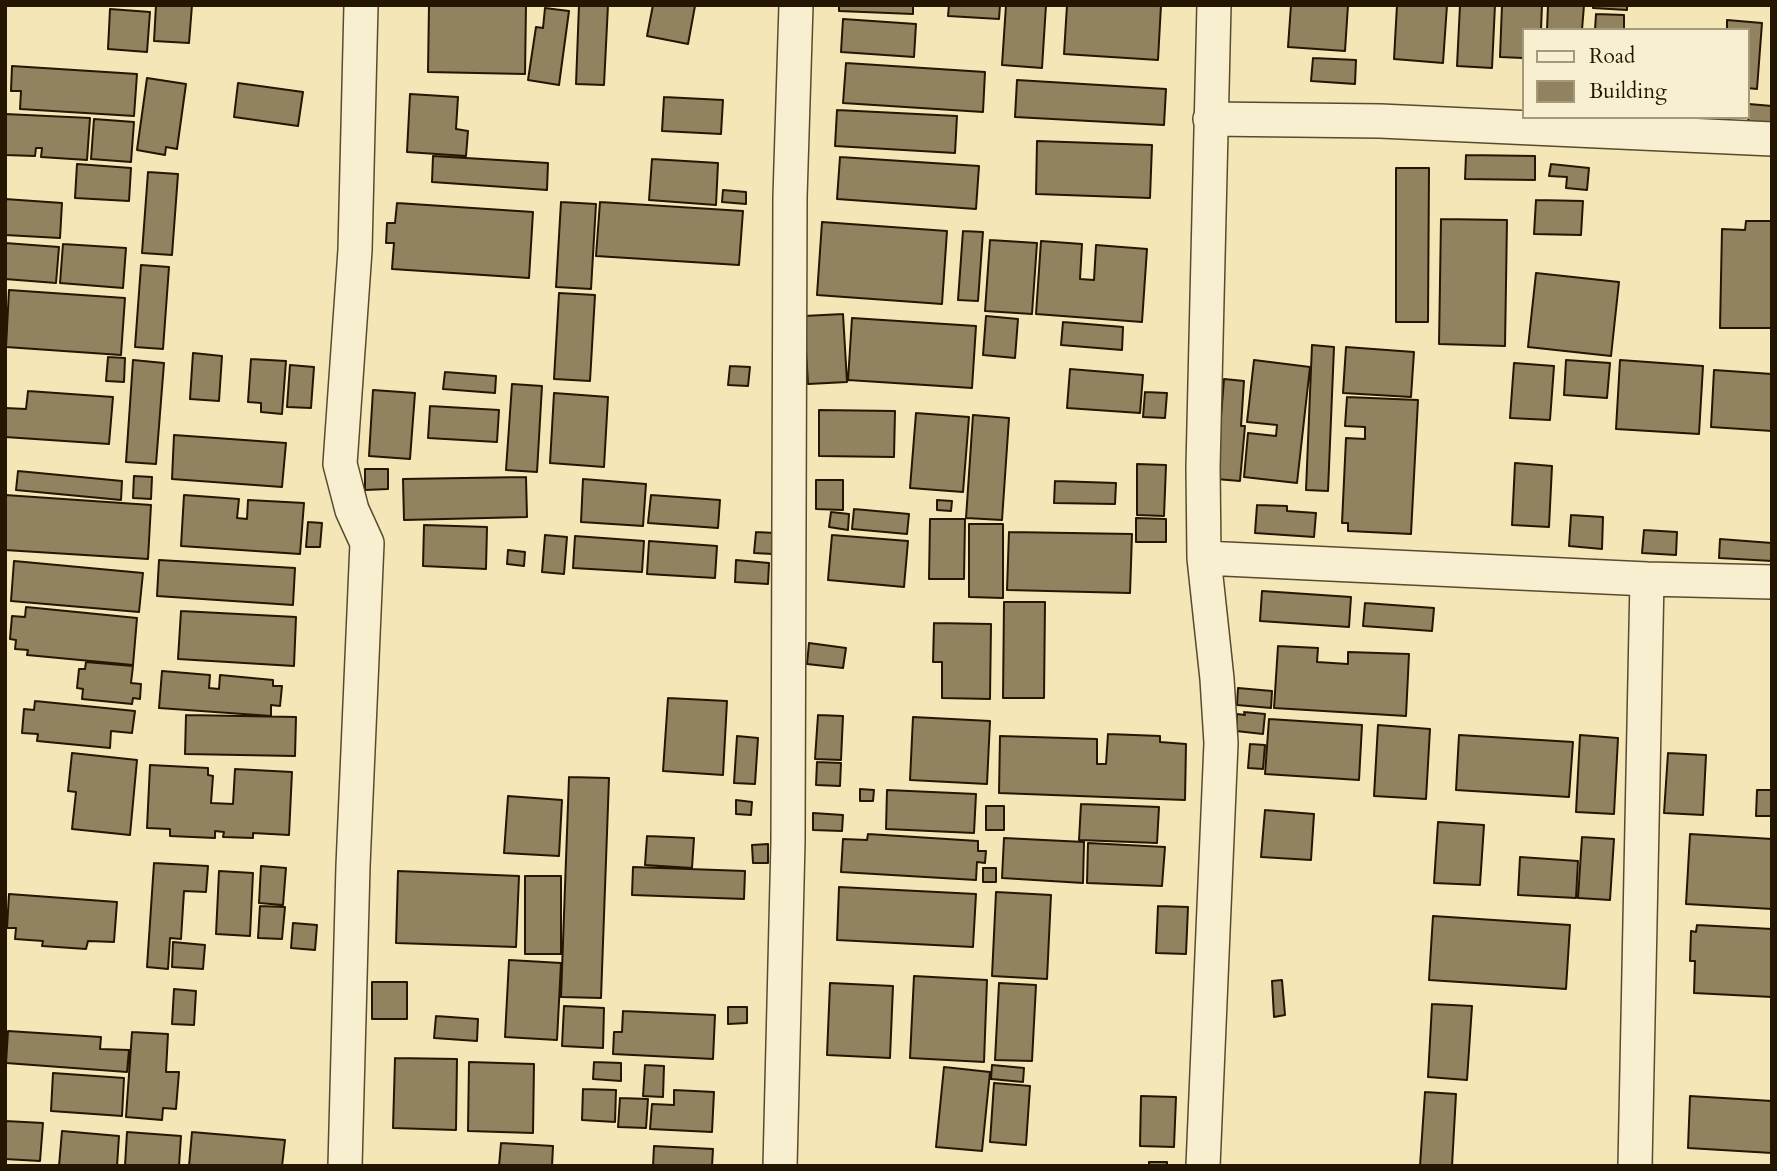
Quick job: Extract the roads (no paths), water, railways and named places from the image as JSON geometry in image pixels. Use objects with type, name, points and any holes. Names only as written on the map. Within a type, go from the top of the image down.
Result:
[{"type":"street","points":[[345,1166],[353,866],[367,543],[352,510],[340,464],[355,250],[361,5]]},
{"type":"street","points":[[780,1166],[788,842],[790,197],[796,5]]},
{"type":"street","points":[[1203,1166],[1221,743],[1204,558],[1203,453],[1214,5]]},
{"type":"street","points":[[1210,119],[1380,121],[1772,139]]},
{"type":"street","points":[[1204,558],[1647,579],[1772,582]]},
{"type":"street","points":[[1635,1166],[1647,579]]}]
